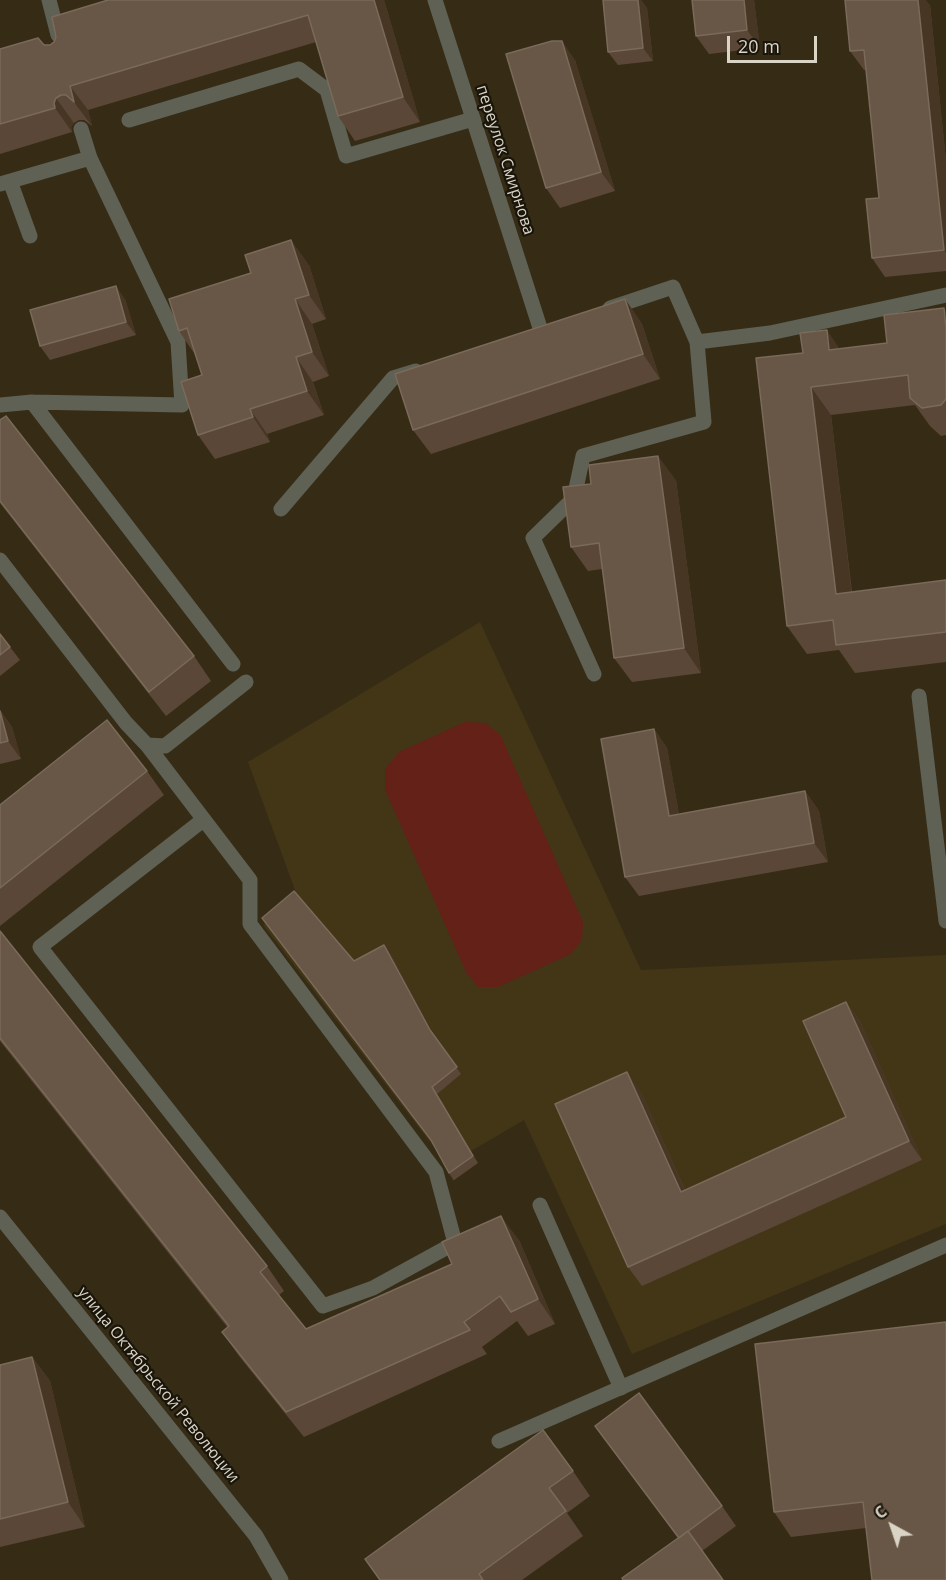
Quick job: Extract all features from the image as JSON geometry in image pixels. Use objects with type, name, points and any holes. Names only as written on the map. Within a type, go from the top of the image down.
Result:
[{"type":"street","points":[[49,0],[62,51]]},
{"type":"street","name":"переулок Смирнова","points":[[435,0],[541,331]]},
{"type":"street","points":[[129,120],[299,69],[327,90],[346,156],[473,119]]},
{"type":"street","points":[[0,405],[32,402],[182,405],[178,342],[90,158],[81,129]]},
{"type":"street","points":[[30,236],[5,182],[90,158]]},
{"type":"street","points":[[594,674],[532,538],[574,498],[583,456],[704,422],[697,342],[673,287],[596,313]]},
{"type":"street","points":[[697,342],[770,333],[946,295]]},
{"type":"street","points":[[281,509],[393,378],[427,367]]},
{"type":"street","points":[[32,402],[232,664]]},
{"type":"street","points":[[0,560],[121,727],[147,745],[250,880],[250,924],[436,1172],[455,1243],[373,1288],[323,1306],[40,947],[203,820]]},
{"type":"street","points":[[147,745],[165,747],[246,682]]},
{"type":"street","points":[[919,696],[946,921]]},
{"type":"street","points":[[540,1205],[621,1388]]},
{"type":"street","name":"улица Октябрьской Революции","points":[[0,1217],[256,1536],[281,1580]]},
{"type":"street","points":[[499,1441],[946,1245]]},
{"type":"shaded area","points":[[480,622],[641,970],[946,955],[946,1224],[632,1354],[524,1120],[471,1151],[478,1163],[453,1181],[434,1147],[263,925],[298,898],[248,762]]},
{"type":"shaded area","points":[[465,722],[486,723],[501,736],[583,922],[582,940],[571,954],[498,987],[478,987],[466,972],[385,790],[385,769],[399,752]]},
{"type":"building","points":[[108,0],[374,0],[403,97],[338,116],[308,15],[70,86],[74,102],[66,95],[61,95],[56,98],[55,108],[0,124],[0,49],[38,38],[44,45],[50,45],[56,37],[52,17]]},
{"type":"building","points":[[603,0],[638,0],[643,48],[608,52]]},
{"type":"building","points":[[692,0],[744,0],[747,30],[696,36]]},
{"type":"building","points":[[845,0],[918,0],[944,250],[872,258],[866,199],[879,198],[864,50],[850,51]]},
{"type":"building","points":[[552,41],[562,41],[601,172],[546,188],[506,54]]},
{"type":"building","points":[[291,240],[309,295],[295,299],[312,352],[296,357],[307,391],[250,409],[253,417],[198,435],[181,382],[202,375],[187,328],[179,331],[169,299],[251,273],[245,255]]},
{"type":"building","points":[[116,286],[126,322],[40,346],[30,310]]},
{"type":"building","points":[[625,299],[643,354],[413,430],[395,374]]},
{"type":"building","points":[[944,308],[946,399],[941,405],[922,408],[910,398],[908,375],[811,387],[836,594],[946,580],[946,632],[836,645],[833,620],[787,626],[756,358],[803,353],[800,333],[827,330],[829,350],[887,343],[884,315]]},
{"type":"building","points":[[6,416],[194,656],[149,692],[0,501],[0,420]]},
{"type":"building","points":[[658,456],[684,648],[614,658],[599,543],[571,547],[563,487],[591,484],[589,465]]},
{"type":"building","points":[[0,634],[10,647],[0,655]]},
{"type":"building","points":[[0,711],[8,741],[0,743]]},
{"type":"building","points":[[107,720],[147,771],[0,888],[0,805]]},
{"type":"building","points":[[654,729],[669,816],[805,791],[814,843],[625,877],[601,739]]},
{"type":"building","points":[[294,891],[354,961],[384,945],[430,1030],[457,1067],[432,1087],[473,1156],[449,1173],[431,1140],[262,918]]},
{"type":"building","points":[[0,931],[267,1266],[260,1272],[306,1329],[452,1264],[442,1242],[501,1216],[538,1299],[511,1312],[500,1296],[464,1322],[470,1330],[286,1412],[222,1332],[229,1326],[0,1038]]},
{"type":"building","points":[[846,1002],[909,1141],[628,1267],[555,1104],[627,1072],[681,1192],[846,1117],[803,1021]]},
{"type":"building","points":[[946,1322],[946,1580],[872,1580],[863,1502],[774,1512],[755,1344]]},
{"type":"building","points":[[32,1357],[68,1502],[0,1519],[0,1365]]},
{"type":"building","points":[[639,1393],[722,1506],[679,1538],[595,1426]]},
{"type":"building","points":[[543,1430],[573,1471],[549,1488],[566,1511],[479,1574],[483,1580],[380,1580],[365,1559]]},
{"type":"building","points":[[688,1531],[723,1580],[623,1580],[622,1578]]}]
